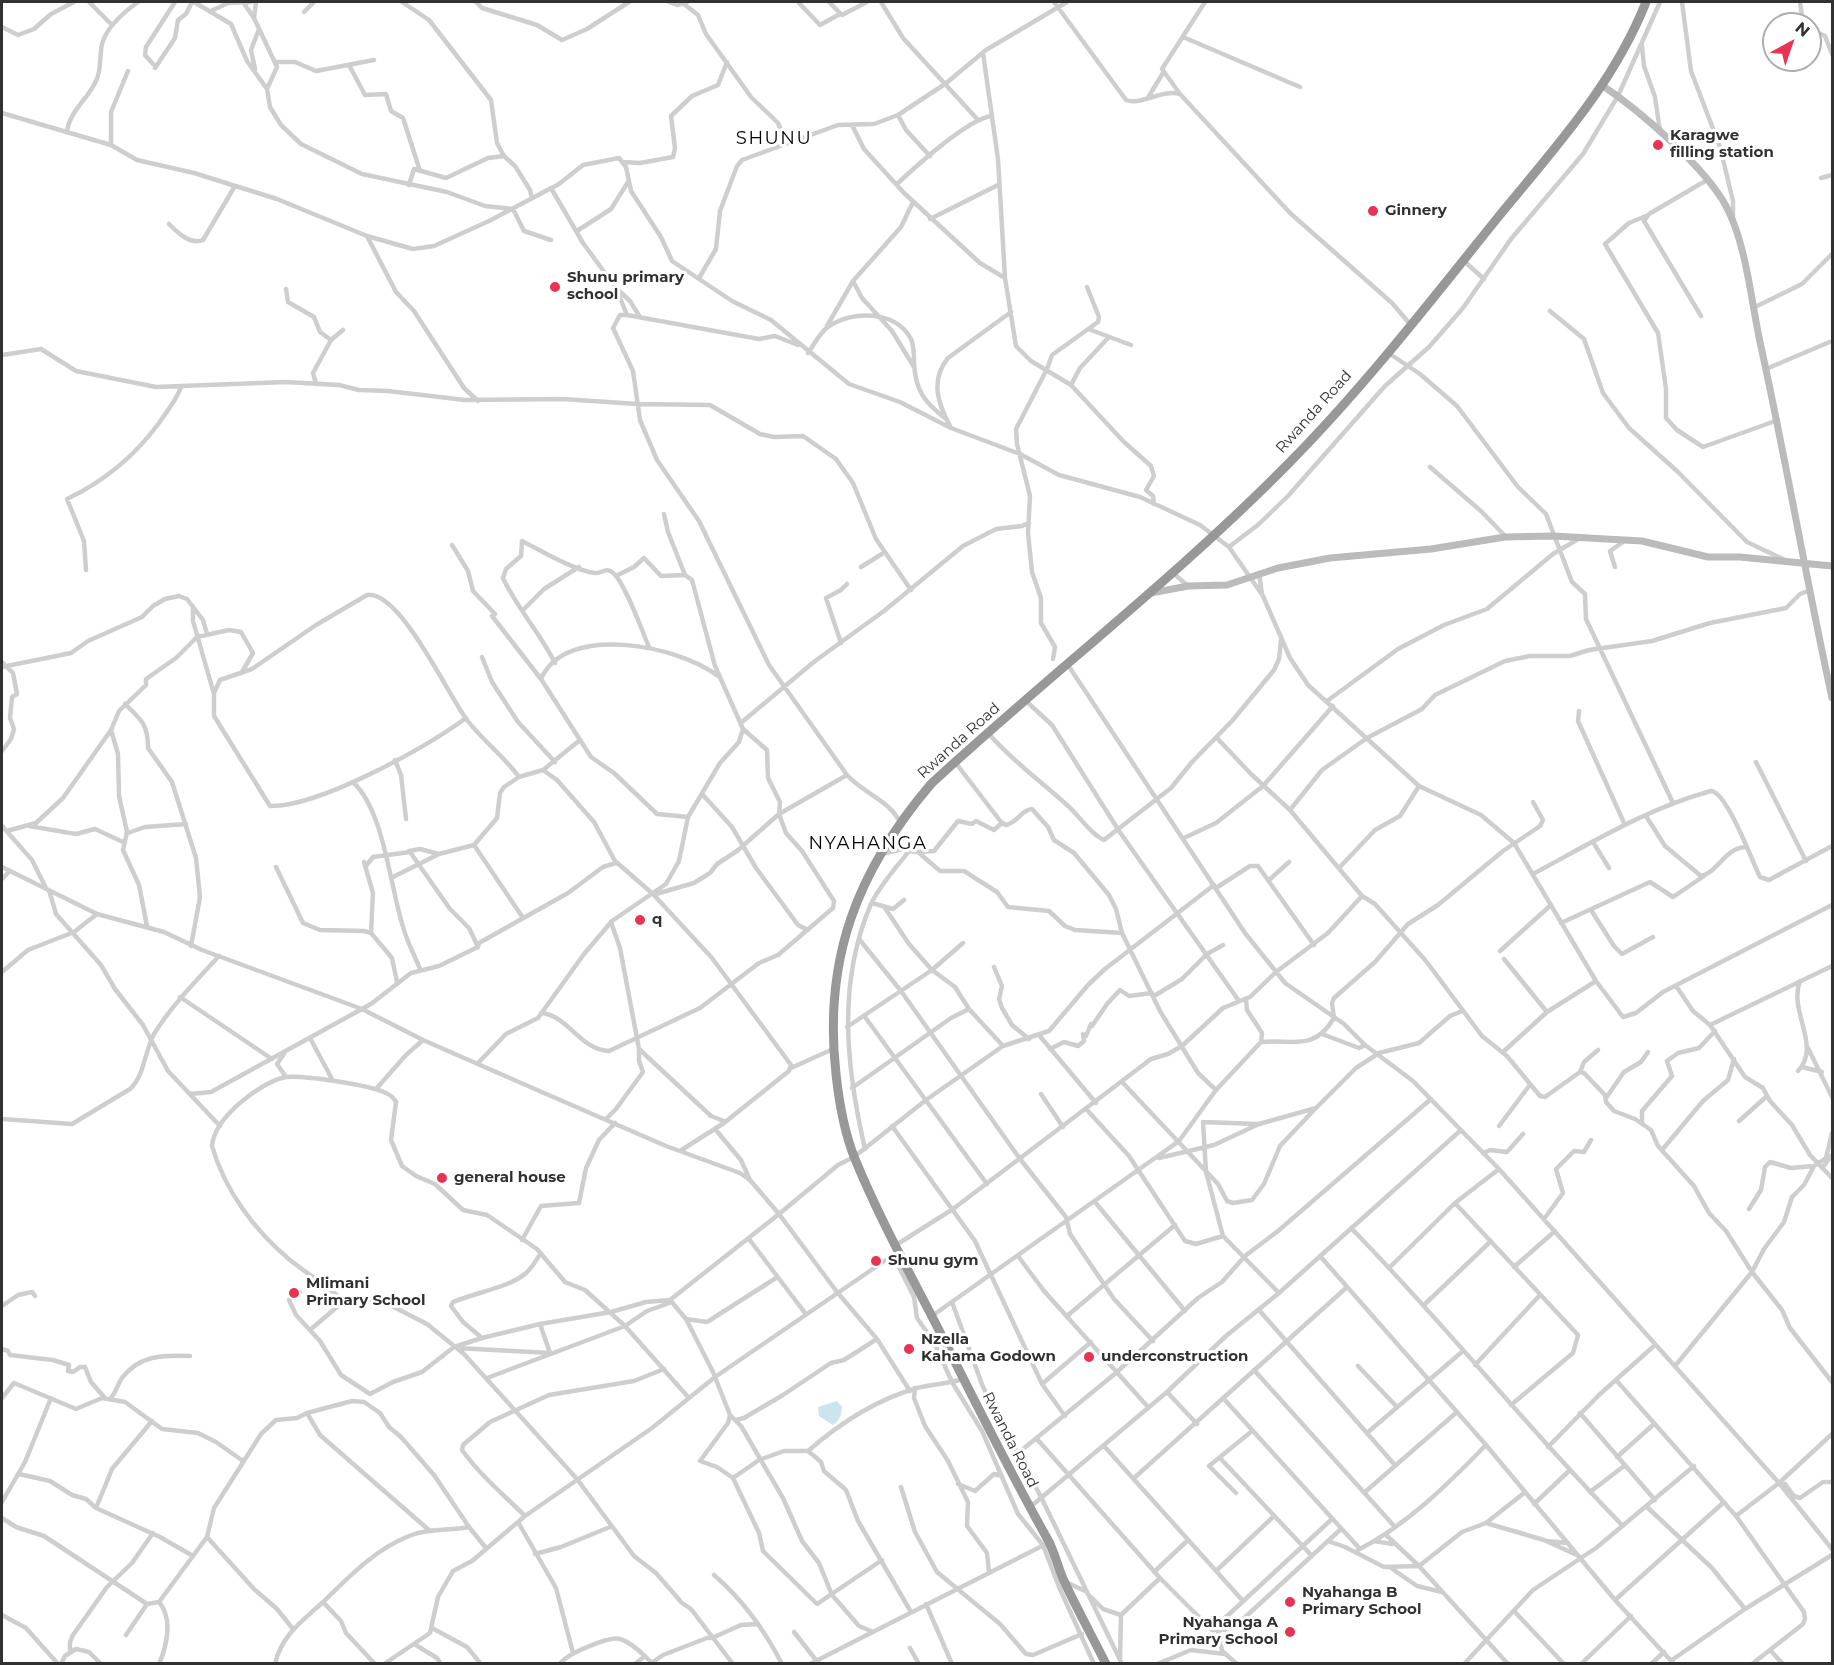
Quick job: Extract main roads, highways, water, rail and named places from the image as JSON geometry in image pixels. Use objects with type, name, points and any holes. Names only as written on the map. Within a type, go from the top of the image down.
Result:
[{"type":"highway","name":"Rwanda Road","points":[[1104,1659],[931,1313],[896,1250],[854,1157],[839,1097],[833,1049],[832,1016],[839,953],[853,909],[879,855],[900,822],[931,784],[1215,536],[1292,461],[1464,261],[1603,86],[1646,2]]},
{"type":"water","points":[[837,1401],[842,1410],[839,1419],[833,1425],[819,1416],[818,1407]]},
{"type":"place","name":"Karagwe filling station","points":[[1658,145]]},
{"type":"place","name":"Ginnery","points":[[1373,211]]},
{"type":"place","name":"Shunu primary school","points":[[555,287]]},
{"type":"place","name":"q","points":[[640,920]]},
{"type":"place","name":"general house","points":[[442,1178]]},
{"type":"place","name":"Shunu gym","points":[[876,1261]]},
{"type":"place","name":"Mlimani Primary School","points":[[294,1293]]},
{"type":"place","name":"Nzella Kahama Godown","points":[[909,1349]]},
{"type":"place","name":"underconstruction","points":[[1089,1357]]},
{"type":"place","name":"Nyahanga B Primary School","points":[[1290,1602]]},
{"type":"place","name":"Nyahanga A Primary School","points":[[1290,1632]]},
{"type":"district","name":"SHUNU","points":[[774,139]]},
{"type":"district","name":"NYAHANGA","points":[[868,844]]}]
